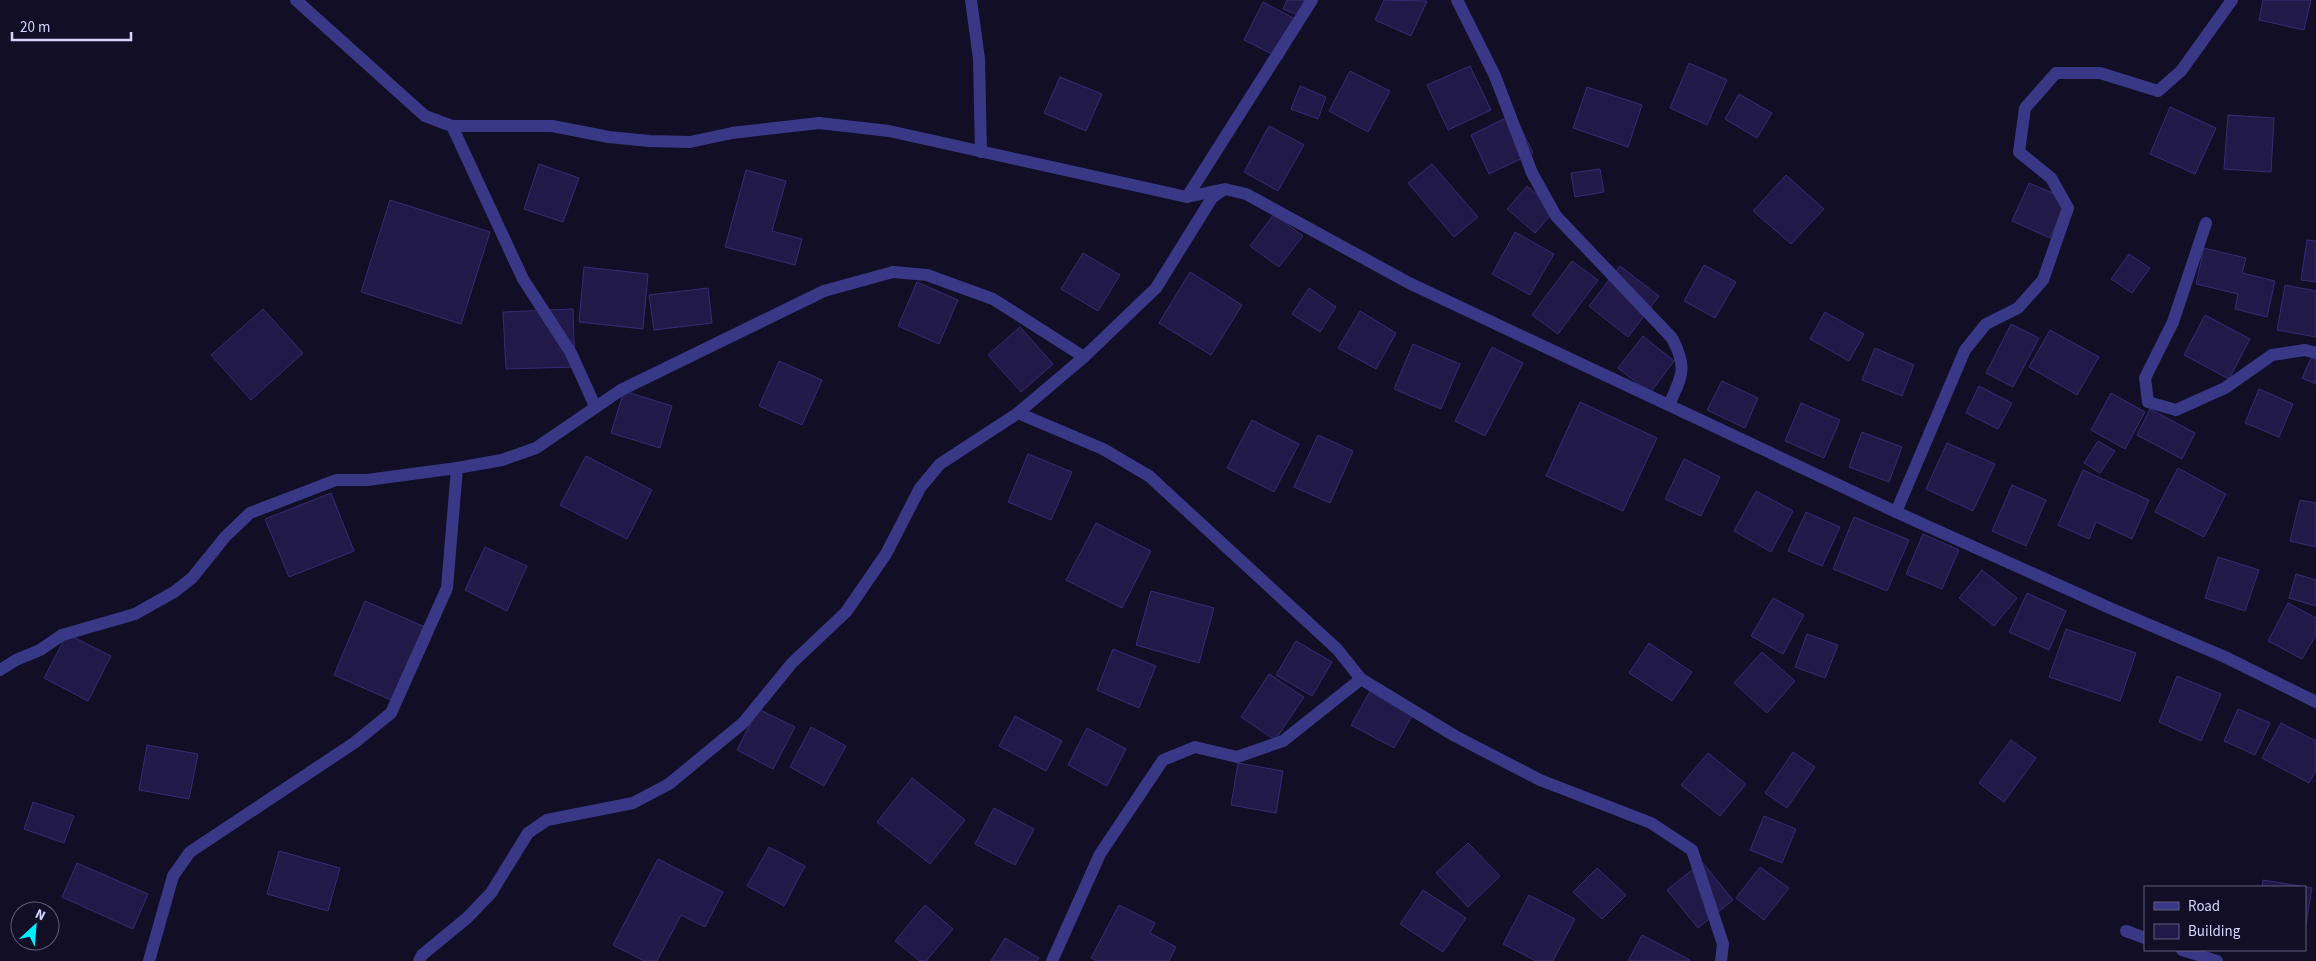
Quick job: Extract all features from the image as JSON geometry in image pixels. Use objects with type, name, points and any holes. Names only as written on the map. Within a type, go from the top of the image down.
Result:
[{"type":"street","points":[[296,0],[425,116],[452,126],[552,126],[609,137],[649,141],[690,142],[732,134],[819,123],[889,131],[1187,197],[1225,188],[1246,194],[1409,283],[1896,512],[2112,609],[2225,657],[2316,702]]},
{"type":"street","points":[[971,0],[979,59],[981,152]]},
{"type":"street","points":[[1187,197],[1312,0]]},
{"type":"street","points":[[1456,0],[1495,76],[1532,173],[1556,216],[1672,338],[1682,358],[1681,378],[1668,405]]},
{"type":"street","points":[[1896,512],[1966,350],[1986,324],[2018,308],[2042,280],[2068,208],[2051,178],[2019,152],[2025,108],[2056,74],[2100,73],[2158,91],[2181,71],[2232,0]]},
{"type":"street","points":[[452,126],[523,278],[571,353],[595,406]]},
{"type":"street","points":[[419,961],[422,955],[467,918],[491,893],[528,833],[547,820],[633,803],[668,784],[743,723],[792,663],[846,612],[886,554],[920,488],[940,464],[1018,413],[1084,357],[1156,288],[1212,198],[1225,188]]},
{"type":"street","points":[[2206,223],[2173,322],[2145,378],[2148,402],[2176,410],[2225,388],[2272,355],[2305,350],[2316,353]]},
{"type":"street","points":[[0,670],[16,660],[40,650],[62,635],[135,614],[174,592],[192,578],[225,538],[250,513],[336,480],[367,480],[456,468],[502,460],[536,448],[595,406],[622,390],[824,291],[893,272],[927,275],[993,299],[1084,357]]},
{"type":"street","points":[[1018,413],[1103,449],[1148,476],[1337,648],[1361,679],[1455,736],[1540,780],[1651,823],[1692,850],[1723,944],[1722,961]]},
{"type":"street","points":[[149,961],[173,876],[190,852],[354,743],[391,713],[447,588],[456,468]]},
{"type":"street","points":[[1052,961],[1100,854],[1163,760],[1195,748],[1237,757],[1283,741],[1361,679]]},
{"type":"street","points":[[2126,932],[2144,938]]},
{"type":"street","points":[[2185,951],[2217,961]]},
{"type":"building","points":[[1287,0],[1312,0],[1305,18],[1283,9]]},
{"type":"building","points":[[1384,0],[1427,1],[1411,36],[1375,20]]},
{"type":"building","points":[[2263,0],[2311,0],[2304,30],[2259,20]]},
{"type":"building","points":[[1263,2],[1301,22],[1282,59],[1244,40]]},
{"type":"building","points":[[1689,63],[1727,80],[1707,125],[1670,108]]},
{"type":"building","points":[[1470,66],[1491,110],[1448,130],[1427,85]]},
{"type":"building","points":[[1350,71],[1390,91],[1368,132],[1329,111]]},
{"type":"building","points":[[1060,77],[1102,94],[1086,131],[1044,113]]},
{"type":"building","points":[[1300,86],[1326,97],[1318,119],[1291,109]]},
{"type":"building","points":[[1587,87],[1642,105],[1628,147],[1573,128]]},
{"type":"building","points":[[1739,94],[1772,113],[1757,138],[1725,119]]},
{"type":"building","points":[[2170,107],[2216,128],[2195,174],[2150,154]]},
{"type":"building","points":[[1514,114],[1533,153],[1489,174],[1471,135]]},
{"type":"building","points":[[2228,115],[2274,118],[2271,172],[2224,169]]},
{"type":"building","points":[[1269,126],[1304,145],[1278,191],[1244,172]]},
{"type":"building","points":[[539,164],[579,178],[563,222],[524,209]]},
{"type":"building","points":[[1432,164],[1478,217],[1454,237],[1408,183]]},
{"type":"building","points":[[1600,169],[1604,192],[1575,197],[1571,173]]},
{"type":"building","points":[[746,170],[786,181],[772,231],[802,239],[795,265],[725,247]]},
{"type":"building","points":[[1786,175],[1824,209],[1791,244],[1753,211]]},
{"type":"building","points":[[2029,183],[2067,199],[2050,238],[2012,221]]},
{"type":"building","points":[[1527,186],[1555,210],[1535,233],[1507,209]]},
{"type":"building","points":[[390,200],[490,232],[461,324],[361,292]]},
{"type":"building","points":[[1274,214],[1303,236],[1279,267],[1250,246]]},
{"type":"building","points":[[1515,232],[1554,254],[1530,295],[1492,274]]},
{"type":"building","points":[[2307,240],[2316,241],[2316,282],[2301,280]]},
{"type":"building","points":[[2204,248],[2246,258],[2242,273],[2275,281],[2267,317],[2235,309],[2238,294],[2196,284]]},
{"type":"building","points":[[1083,253],[1120,275],[1098,311],[1061,289]]},
{"type":"building","points":[[2129,254],[2150,268],[2132,293],[2111,279]]},
{"type":"building","points":[[1572,261],[1598,280],[1558,334],[1532,315]]},
{"type":"building","points":[[1704,265],[1736,282],[1715,318],[1684,301]]},
{"type":"building","points":[[1620,266],[1659,296],[1628,337],[1589,306]]},
{"type":"building","points":[[584,267],[648,274],[643,329],[579,322]]},
{"type":"building","points":[[1190,272],[1242,305],[1211,355],[1159,323]]},
{"type":"building","points":[[917,282],[958,300],[939,344],[898,326]]},
{"type":"building","points":[[2285,285],[2316,291],[2316,337],[2277,330]]},
{"type":"building","points":[[708,288],[712,323],[654,330],[649,295]]},
{"type":"building","points":[[1309,288],[1336,307],[1320,332],[1292,314]]},
{"type":"building","points":[[263,309],[303,353],[251,400],[211,355]]},
{"type":"building","points":[[573,309],[575,367],[506,369],[503,312]]},
{"type":"building","points":[[1360,311],[1396,333],[1376,369],[1338,348]]},
{"type":"building","points":[[1825,312],[1864,334],[1849,361],[1810,339]]},
{"type":"building","points":[[2205,315],[2250,339],[2229,379],[2184,355]]},
{"type":"building","points":[[2011,324],[2039,338],[2013,387],[1986,373]]},
{"type":"building","points":[[1020,327],[1053,364],[1021,392],[988,355]]},
{"type":"building","points":[[2050,330],[2099,357],[2077,395],[2029,367]]},
{"type":"building","points":[[1643,336],[1674,361],[1650,393],[1618,368]]},
{"type":"building","points":[[1413,344],[1460,364],[1441,409],[1394,389]]},
{"type":"building","points":[[1492,347],[1523,363],[1485,436],[1455,421]]},
{"type":"building","points":[[1875,348],[1914,365],[1902,396],[1862,380]]},
{"type":"building","points":[[2313,354],[2316,355],[2316,384],[2302,378]]},
{"type":"building","points":[[779,361],[822,380],[802,425],[759,406]]},
{"type":"building","points":[[1722,381],[1758,398],[1745,428],[1707,410]]},
{"type":"building","points":[[1979,386],[2012,403],[1998,429],[1966,413]]},
{"type":"building","points":[[2259,389],[2293,404],[2279,437],[2245,423]]},
{"type":"building","points":[[624,391],[672,406],[660,448],[611,433]]},
{"type":"building","points":[[2111,393],[2145,412],[2125,449],[2091,430]]},
{"type":"building","points":[[1580,402],[1657,438],[1623,511],[1546,476]]},
{"type":"building","points":[[1801,403],[1840,420],[1824,458],[1785,441]]},
{"type":"building","points":[[2150,409],[2195,433],[2182,459],[2137,435]]},
{"type":"building","points":[[1252,420],[1299,444],[1274,492],[1227,468]]},
{"type":"building","points":[[1862,432],[1902,447],[1889,482],[1849,467]]},
{"type":"building","points":[[1318,435],[1353,451],[1330,503],[1294,487]]},
{"type":"building","points":[[2098,441],[2115,451],[2100,473],[2084,463]]},
{"type":"building","points":[[1947,443],[1995,464],[1973,511],[1926,489]]},
{"type":"building","points":[[1028,454],[1072,472],[1051,520],[1008,502]]},
{"type":"building","points":[[586,456],[652,490],[627,539],[560,505]]},
{"type":"building","points":[[1684,459],[1720,477],[1701,516],[1665,499]]},
{"type":"building","points":[[2178,468],[2226,494],[2204,537],[2155,512]]},
{"type":"building","points":[[2083,470],[2149,500],[2132,539],[2096,522],[2089,539],[2058,525]]},
{"type":"building","points":[[2012,485],[2046,500],[2026,546],[1992,531]]},
{"type":"building","points":[[1756,491],[1793,511],[1771,552],[1734,531]]},
{"type":"building","points":[[331,493],[354,551],[289,577],[265,519]]},
{"type":"building","points":[[2300,500],[2316,503],[2316,547],[2290,541]]},
{"type":"building","points":[[1806,512],[1840,527],[1822,566],[1788,551]]},
{"type":"building","points":[[1854,517],[1909,540],[1887,591],[1833,569]]},
{"type":"building","points":[[1096,523],[1151,551],[1122,608],[1066,580]]},
{"type":"building","points":[[1923,534],[1959,550],[1942,589],[1906,574]]},
{"type":"building","points":[[485,547],[527,566],[507,611],[465,590]]},
{"type":"building","points":[[2218,557],[2259,570],[2245,611],[2205,598]]},
{"type":"building","points":[[1982,570],[2017,598],[1994,626],[1959,598]]},
{"type":"building","points":[[2296,574],[2316,580],[2316,606],[2289,598]]},
{"type":"building","points":[[1151,591],[1214,608],[1199,663],[1136,645]]},
{"type":"building","points":[[2027,593],[2066,611],[2049,650],[2009,632]]},
{"type":"building","points":[[1773,598],[1804,615],[1783,654],[1751,636]]},
{"type":"building","points":[[365,601],[432,630],[400,704],[334,675]]},
{"type":"building","points":[[2288,603],[2316,618],[2316,635],[2302,659],[2268,641]]},
{"type":"building","points":[[2066,629],[2136,653],[2120,701],[2049,677]]},
{"type":"building","points":[[67,634],[111,656],[88,701],[44,678]]},
{"type":"building","points":[[1807,634],[1838,645],[1825,678],[1795,667]]},
{"type":"building","points":[[1296,641],[1332,662],[1312,696],[1276,675]]},
{"type":"building","points":[[1649,643],[1692,672],[1672,701],[1629,673]]},
{"type":"building","points":[[1113,649],[1156,666],[1139,708],[1097,690]]},
{"type":"building","points":[[1762,652],[1795,681],[1767,713],[1734,683]]},
{"type":"building","points":[[1269,674],[1304,697],[1275,740],[1241,717]]},
{"type":"building","points":[[2177,676],[2221,694],[2201,741],[2159,722]]},
{"type":"building","points":[[1373,686],[1416,709],[1394,748],[1351,725]]},
{"type":"building","points":[[758,709],[795,727],[773,769],[737,750]]},
{"type":"building","points":[[2238,709],[2270,723],[2255,755],[2224,741]]},
{"type":"building","points":[[1015,716],[1062,741],[1046,771],[999,746]]},
{"type":"building","points":[[2281,723],[2316,741],[2316,770],[2309,783],[2262,758]]},
{"type":"building","points":[[811,727],[846,746],[824,786],[790,767]]},
{"type":"building","points":[[1087,728],[1126,749],[1107,786],[1068,765]]},
{"type":"building","points":[[2011,740],[2036,758],[2004,802],[1979,783]]},
{"type":"building","points":[[147,745],[198,754],[189,799],[139,790]]},
{"type":"building","points":[[1793,752],[1815,767],[1787,808],[1765,793]]},
{"type":"building","points":[[1708,753],[1746,784],[1720,816],[1681,785]]},
{"type":"building","points":[[1238,763],[1283,771],[1276,813],[1231,805]]},
{"type":"building","points":[[912,778],[965,820],[930,864],[877,822]]},
{"type":"building","points":[[33,802],[74,816],[64,843],[24,829]]},
{"type":"building","points":[[994,808],[1034,829],[1015,865],[975,844]]},
{"type":"building","points":[[1764,816],[1796,829],[1782,863],[1750,850]]},
{"type":"building","points":[[1468,843],[1500,876],[1468,907],[1436,873]]},
{"type":"building","points":[[769,847],[805,866],[784,906],[747,886]]},
{"type":"building","points":[[279,851],[340,868],[328,911],[267,894]]},
{"type":"building","points":[[658,859],[723,892],[705,927],[681,915],[657,961],[644,961],[613,945]]},
{"type":"building","points":[[1702,862],[1733,900],[1698,928],[1667,890]]},
{"type":"building","points":[[77,863],[148,894],[133,929],[62,897]]},
{"type":"building","points":[[1760,867],[1789,888],[1764,920],[1736,898]]},
{"type":"building","points":[[1597,868],[1626,895],[1602,919],[1573,892]]},
{"type":"building","points":[[2263,880],[2300,886],[2262,886]]},
{"type":"building","points":[[2306,887],[2312,888],[2306,924]]},
{"type":"building","points":[[1423,890],[1466,918],[1443,952],[1400,924]]},
{"type":"building","points":[[1529,895],[1575,919],[1553,961],[1536,961],[1503,944]]},
{"type":"building","points":[[925,905],[953,929],[926,961],[920,961],[895,941]]},
{"type":"building","points":[[1119,905],[1155,923],[1150,933],[1176,947],[1169,961],[1097,961],[1091,958]]},
{"type":"building","points":[[1642,935],[1690,960],[1628,961]]},
{"type":"building","points":[[1005,938],[1039,958],[1037,961],[991,961]]}]
